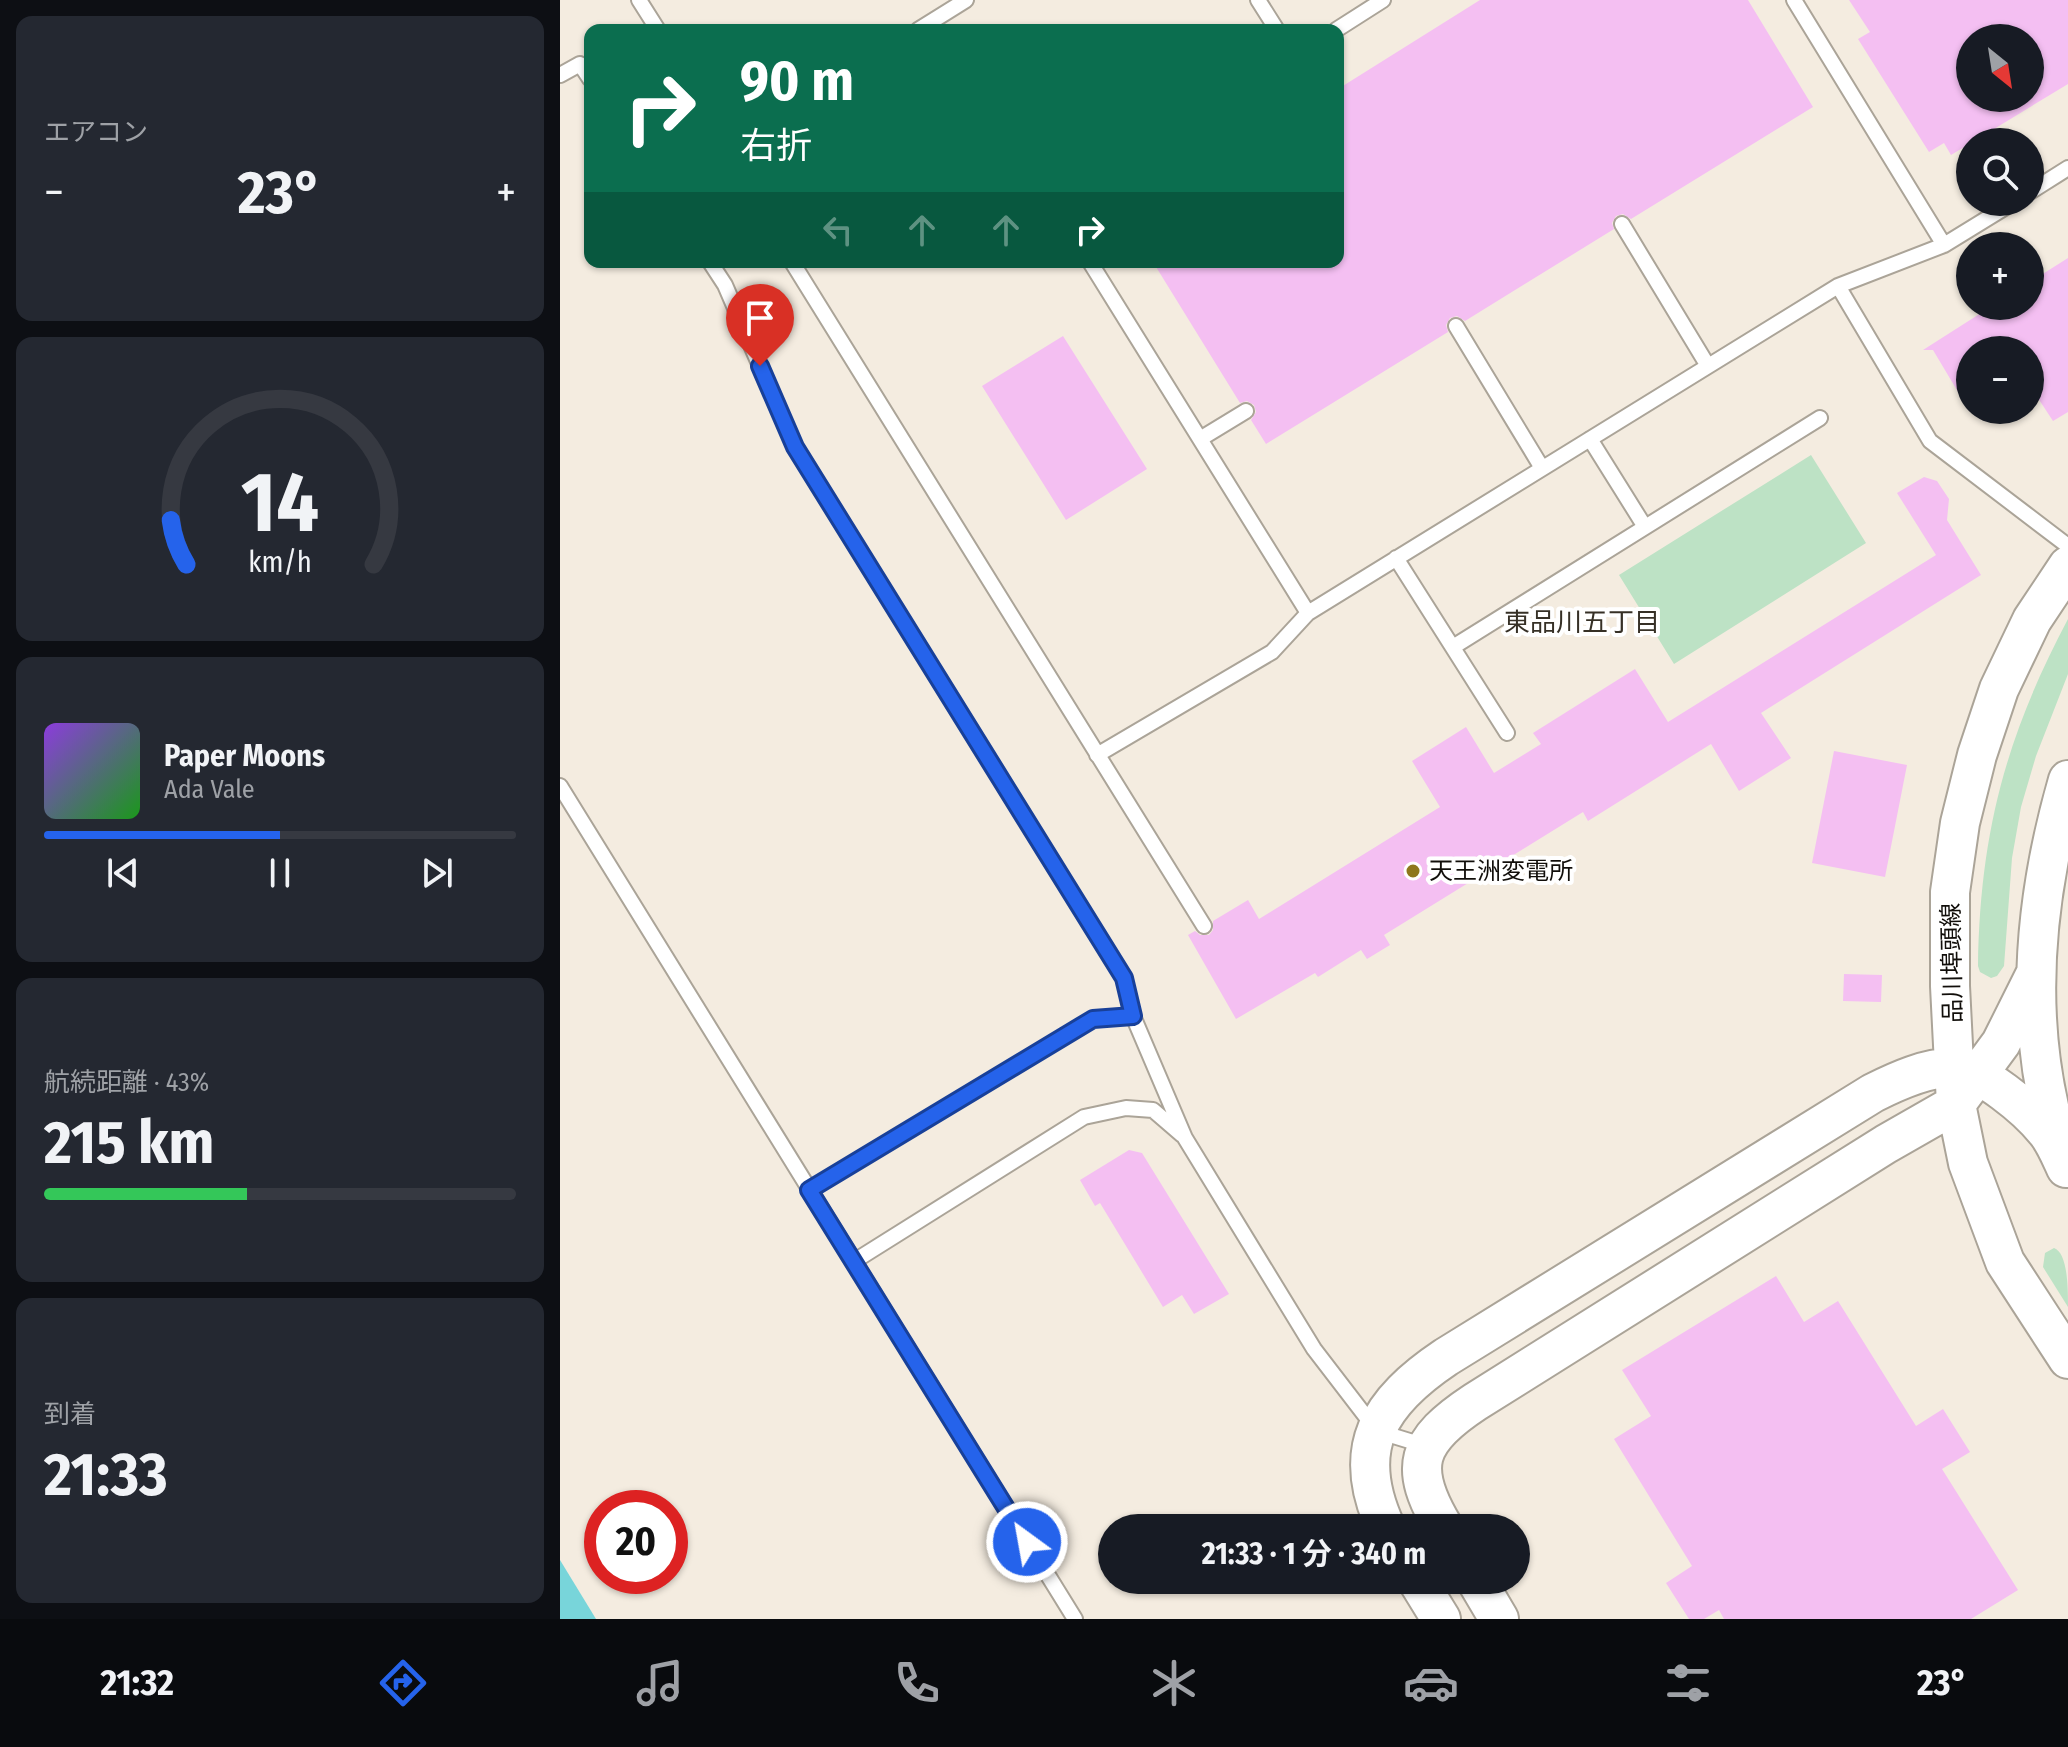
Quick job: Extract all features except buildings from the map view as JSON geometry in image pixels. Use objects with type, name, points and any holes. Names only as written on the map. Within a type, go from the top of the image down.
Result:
[{"type":"street","name":"品川埠頭線","points":[[2068,566],[2032,620],[1999,689],[1977,755],[1960,823],[1950,892],[1950,986],[1963,1083],[1968,1163],[2005,1262],[2068,1359]]},
{"type":"street","points":[[2067,1170],[2052,1120],[2042,1063],[2037,1026],[2036,973],[2044,877],[2051,838],[2068,780]]},
{"type":"street","points":[[1437,1514],[1424,1489],[1421,1467],[1427,1446],[1441,1428],[1475,1402],[1873,1152],[1963,1083],[2001,1043],[2036,973]]},
{"type":"street","points":[[1380,1514],[1370,1479],[1372,1443],[1384,1412],[1405,1387],[1446,1357],[1873,1093],[1908,1076],[1963,1083],[1986,1080],[2021,1105],[2047,1132],[2067,1170]]},
{"type":"street","points":[[1426,1594],[1441,1619]]},
{"type":"street","points":[[1484,1594],[1499,1619]]},
{"type":"lane","points":[[639,0],[654,24]]},
{"type":"lane","points":[[942,24],[966,0]]},
{"type":"lane","points":[[1258,0],[1273,24]]},
{"type":"lane","points":[[1344,25],[1383,0]]},
{"type":"lane","points":[[1794,0],[1944,245]]},
{"type":"lane","points":[[560,75],[580,64],[584,70]]},
{"type":"lane","points":[[2044,183],[2068,168]]},
{"type":"lane","points":[[1097,755],[1272,652],[1308,613],[1838,286],[1944,245],[1991,216]]},
{"type":"lane","points":[[1622,224],[1708,366]]},
{"type":"lane","points":[[714,268],[725,285],[795,447],[1124,978],[1133,1016],[1185,1138],[1314,1349],[1377,1431],[1427,1446]]},
{"type":"lane","points":[[796,268],[1204,926]]},
{"type":"lane","points":[[1094,268],[1308,613]]},
{"type":"lane","points":[[1838,286],[1930,441],[2068,546]]},
{"type":"lane","points":[[1456,326],[1542,468]]},
{"type":"lane","points":[[1200,439],[1246,411]]},
{"type":"lane","points":[[1453,647],[1820,418]]},
{"type":"lane","points":[[1590,439],[1645,527]]},
{"type":"lane","points":[[1396,558],[1507,733]]},
{"type":"lane","points":[[560,786],[1075,1619]]},
{"type":"lane","points":[[809,1190],[1093,1019],[1133,1016]]},
{"type":"lane","points":[[853,1262],[1084,1117],[1126,1108],[1153,1110],[1185,1138]]},
{"type":"green space","points":[[1811,455],[1866,543],[1674,664],[1619,575]]},
{"type":"green space","points":[[2068,619],[2068,674],[2036,756],[2021,807],[2012,858],[2004,966],[1997,976],[1991,978],[1980,972],[1978,966],[1980,918],[1984,872],[2000,786],[2028,704]]},
{"type":"green space","points":[[2054,1248],[2059,1251],[2065,1264],[2068,1307],[2043,1267],[2045,1253]]},
{"type":"water","points":[[560,1560],[596,1619],[560,1619]]},
{"type":"place","name":"天王洲変電所","points":[[1413,871]]},
{"type":"district","name":"東品川五丁目","points":[[1582,622]]},
{"type":"route","points":[[760,366],[795,447],[1124,978],[1133,1016],[1093,1019],[809,1190],[1027,1542]]}]
